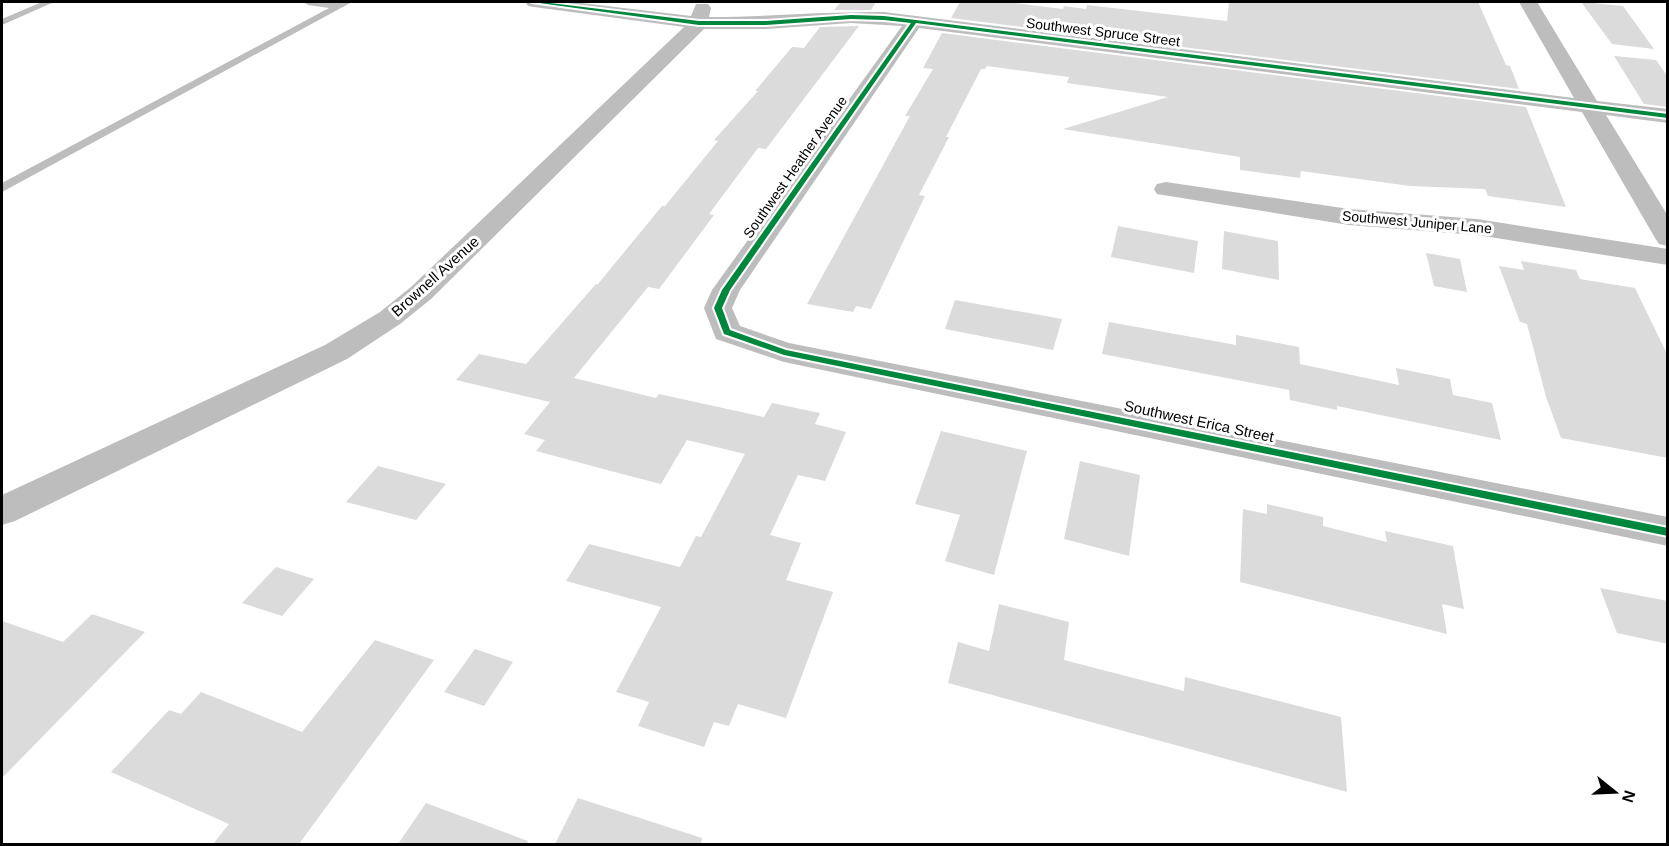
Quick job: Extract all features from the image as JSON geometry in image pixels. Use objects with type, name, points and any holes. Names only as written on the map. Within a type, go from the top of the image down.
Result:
[{"type":"street","name":"Southwest Spruce Street","points":[[534,2],[700,12],[766,23],[851,17],[914,22],[1668,116]]},
{"type":"street","points":[[1528,2],[1668,238]]},
{"type":"street","name":"Brownell Avenue","points":[[2,511],[336,352],[390,318],[421,293],[700,12]]},
{"type":"street","name":"Southwest Heather Avenue","points":[[727,332],[718,308],[726,290],[914,22]]},
{"type":"street","name":"Southwest Juniper Lane","points":[[1166,189],[1349,217],[1477,227],[1668,257]]},
{"type":"street","name":"Southwest Erica Street","points":[[727,332],[784,352],[1668,532]]},
{"type":"lane","points":[[2,22],[49,2]]},
{"type":"lane","points":[[308,2],[343,4]]},
{"type":"lane","points":[[2,188],[343,4]]},
{"type":"building","points":[[841,2],[876,2],[871,10],[834,10]]},
{"type":"building","points":[[960,2],[1006,2],[1063,9],[1064,6],[1086,9],[1087,5],[1227,21],[1229,2],[1478,2],[1519,89],[951,18]]},
{"type":"building","points":[[1581,2],[1623,6],[1654,49],[1612,44]]},
{"type":"building","points":[[859,26],[766,149],[758,148],[709,214],[714,215],[659,289],[648,287],[574,378],[656,398],[659,394],[764,417],[772,403],[820,413],[815,424],[846,432],[825,481],[798,475],[770,535],[801,543],[786,580],[833,592],[786,718],[738,704],[729,726],[714,722],[704,747],[638,726],[649,702],[616,692],[661,607],[566,581],[589,544],[680,567],[696,536],[701,537],[745,454],[687,440],[661,484],[536,451],[545,440],[524,434],[550,402],[456,380],[479,354],[526,364],[598,284],[662,206],[665,206],[718,141],[714,140],[758,91],[755,91],[792,47],[804,48],[820,27]]},
{"type":"building","points":[[942,33],[1526,107],[1566,207],[1488,196],[1485,189],[1410,186],[1301,171],[1300,178],[1240,170],[1240,157],[1063,129],[1168,97],[1067,83],[1069,77],[987,66],[981,69],[946,137],[949,137],[919,195],[925,196],[871,309],[856,306],[853,312],[807,304],[910,116],[905,116],[933,69],[923,68]]},
{"type":"building","points":[[1614,56],[1656,60],[1668,77],[1668,107],[1644,104]]},
{"type":"building","points":[[1118,226],[1198,241],[1194,273],[1111,257]]},
{"type":"building","points":[[1224,231],[1278,241],[1279,280],[1222,269]]},
{"type":"building","points":[[1426,253],[1460,259],[1467,292],[1434,286]]},
{"type":"building","points":[[1521,261],[1576,270],[1580,279],[1635,288],[1668,356],[1668,458],[1561,438],[1546,397],[1527,324],[1520,322],[1499,266],[1524,270]]},
{"type":"building","points":[[955,300],[1062,319],[1053,350],[945,329]]},
{"type":"building","points":[[1109,322],[1236,345],[1236,335],[1299,347],[1300,364],[1399,385],[1396,368],[1450,379],[1453,395],[1492,403],[1501,440],[1337,406],[1337,410],[1290,400],[1289,390],[1102,354]]},
{"type":"building","points":[[941,431],[1027,451],[994,575],[945,561],[960,515],[915,504]]},
{"type":"building","points":[[1080,461],[1140,475],[1129,556],[1064,539]]},
{"type":"building","points":[[378,466],[446,484],[416,520],[346,502]]},
{"type":"building","points":[[1267,504],[1323,517],[1323,526],[1387,542],[1385,531],[1453,546],[1464,609],[1442,604],[1447,634],[1240,582],[1243,509],[1267,514]]},
{"type":"building","points":[[276,567],[314,579],[282,616],[242,603]]},
{"type":"building","points":[[1600,588],[1668,601],[1668,644],[1617,633]]},
{"type":"building","points":[[999,604],[1069,622],[1064,660],[1184,691],[1185,677],[1341,717],[1347,792],[948,683],[958,642],[989,651]]},
{"type":"building","points":[[92,614],[145,632],[2,778],[2,621],[63,642]]},
{"type":"building","points":[[375,640],[434,660],[299,844],[213,844],[229,824],[111,772],[169,710],[181,714],[201,692],[302,732]]},
{"type":"building","points":[[475,649],[513,662],[484,706],[444,692]]},
{"type":"building","points":[[578,798],[702,838],[701,844],[555,844]]},
{"type":"building","points":[[426,803],[528,841],[527,844],[398,844]]},
{"type":"cycle path","points":[[534,2],[699,23],[766,23],[851,17],[884,18],[1668,116]]},
{"type":"cycle path","points":[[914,22],[726,290],[718,308],[727,332],[784,352],[1668,532]]}]
